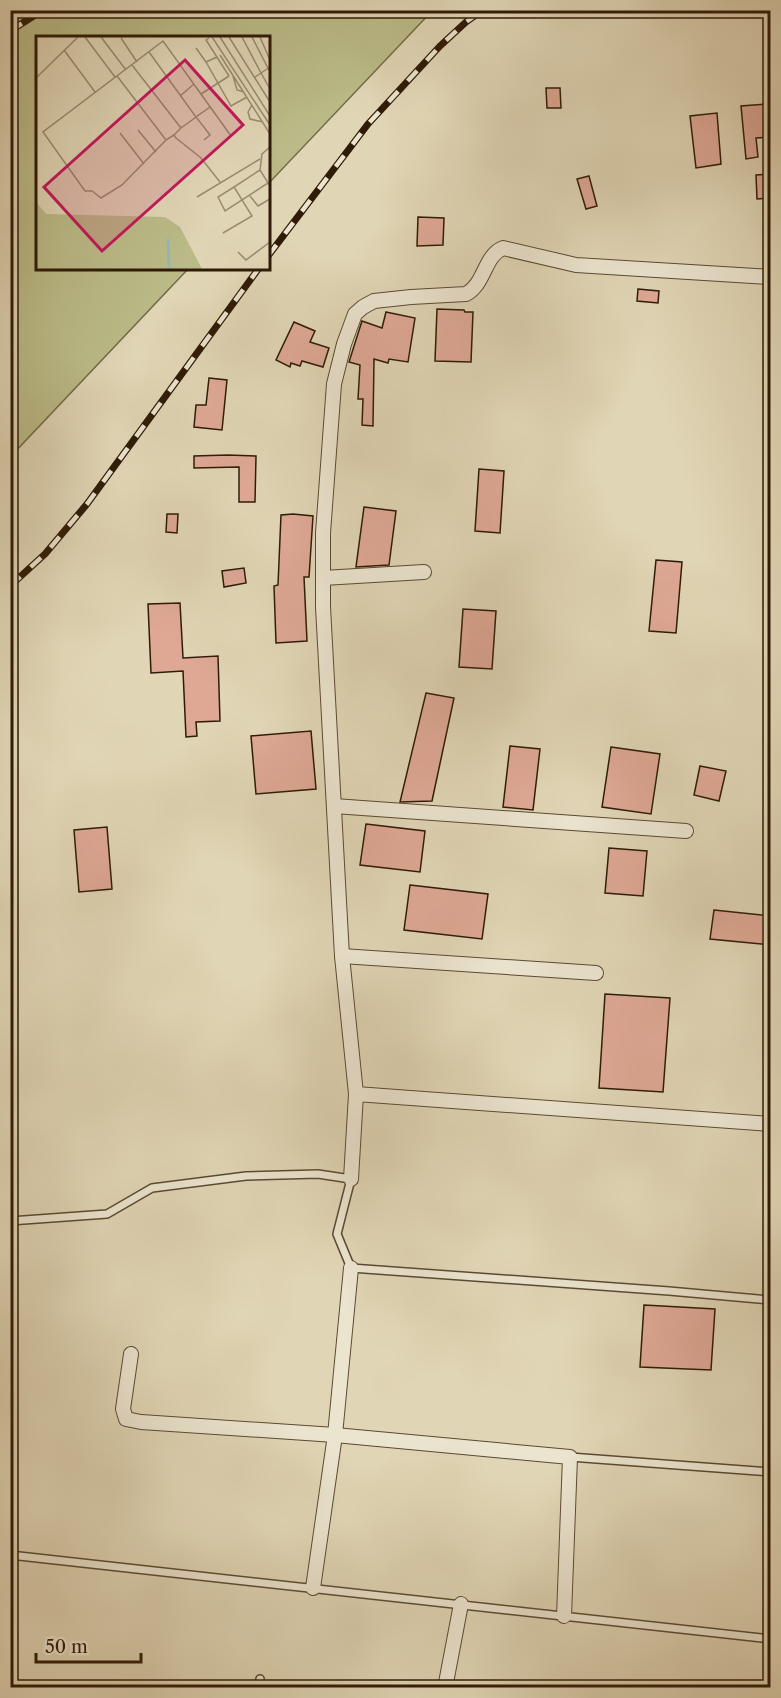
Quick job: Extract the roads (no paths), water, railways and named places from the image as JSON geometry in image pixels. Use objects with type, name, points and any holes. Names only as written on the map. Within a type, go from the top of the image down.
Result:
[{"type":"street","points":[[351,1179],[356,1094],[342,956],[323,607],[323,533],[334,384],[344,344],[355,314],[374,301],[466,294],[472,291],[479,282],[495,253],[503,248],[576,265],[771,278]]},
{"type":"street","points":[[323,578],[424,572]]},
{"type":"street","points":[[334,806],[686,831]]},
{"type":"street","points":[[342,956],[596,973]]},
{"type":"street","points":[[356,1094],[771,1124]]},
{"type":"street","points":[[313,1588],[335,1435],[351,1268]]},
{"type":"street","points":[[131,1353],[123,1409],[126,1419],[141,1422],[335,1435],[570,1457],[564,1616]]},
{"type":"street","points":[[445,1688],[461,1604]]},
{"type":"lane","points":[[10,1221],[107,1214],[152,1188],[246,1176],[318,1174],[351,1179],[338,1234],[351,1268],[771,1300]]},
{"type":"lane","points":[[570,1457],[771,1472]]},
{"type":"lane","points":[[10,1555],[771,1639]]},
{"type":"lane","points":[[258,1688],[260,1679]]},
{"type":"railway","points":[[10,31],[43,10]]},
{"type":"railway","points":[[270,253],[368,124],[440,46],[483,10]]},
{"type":"railway","points":[[10,586],[45,554],[87,504],[258,270]]}]
